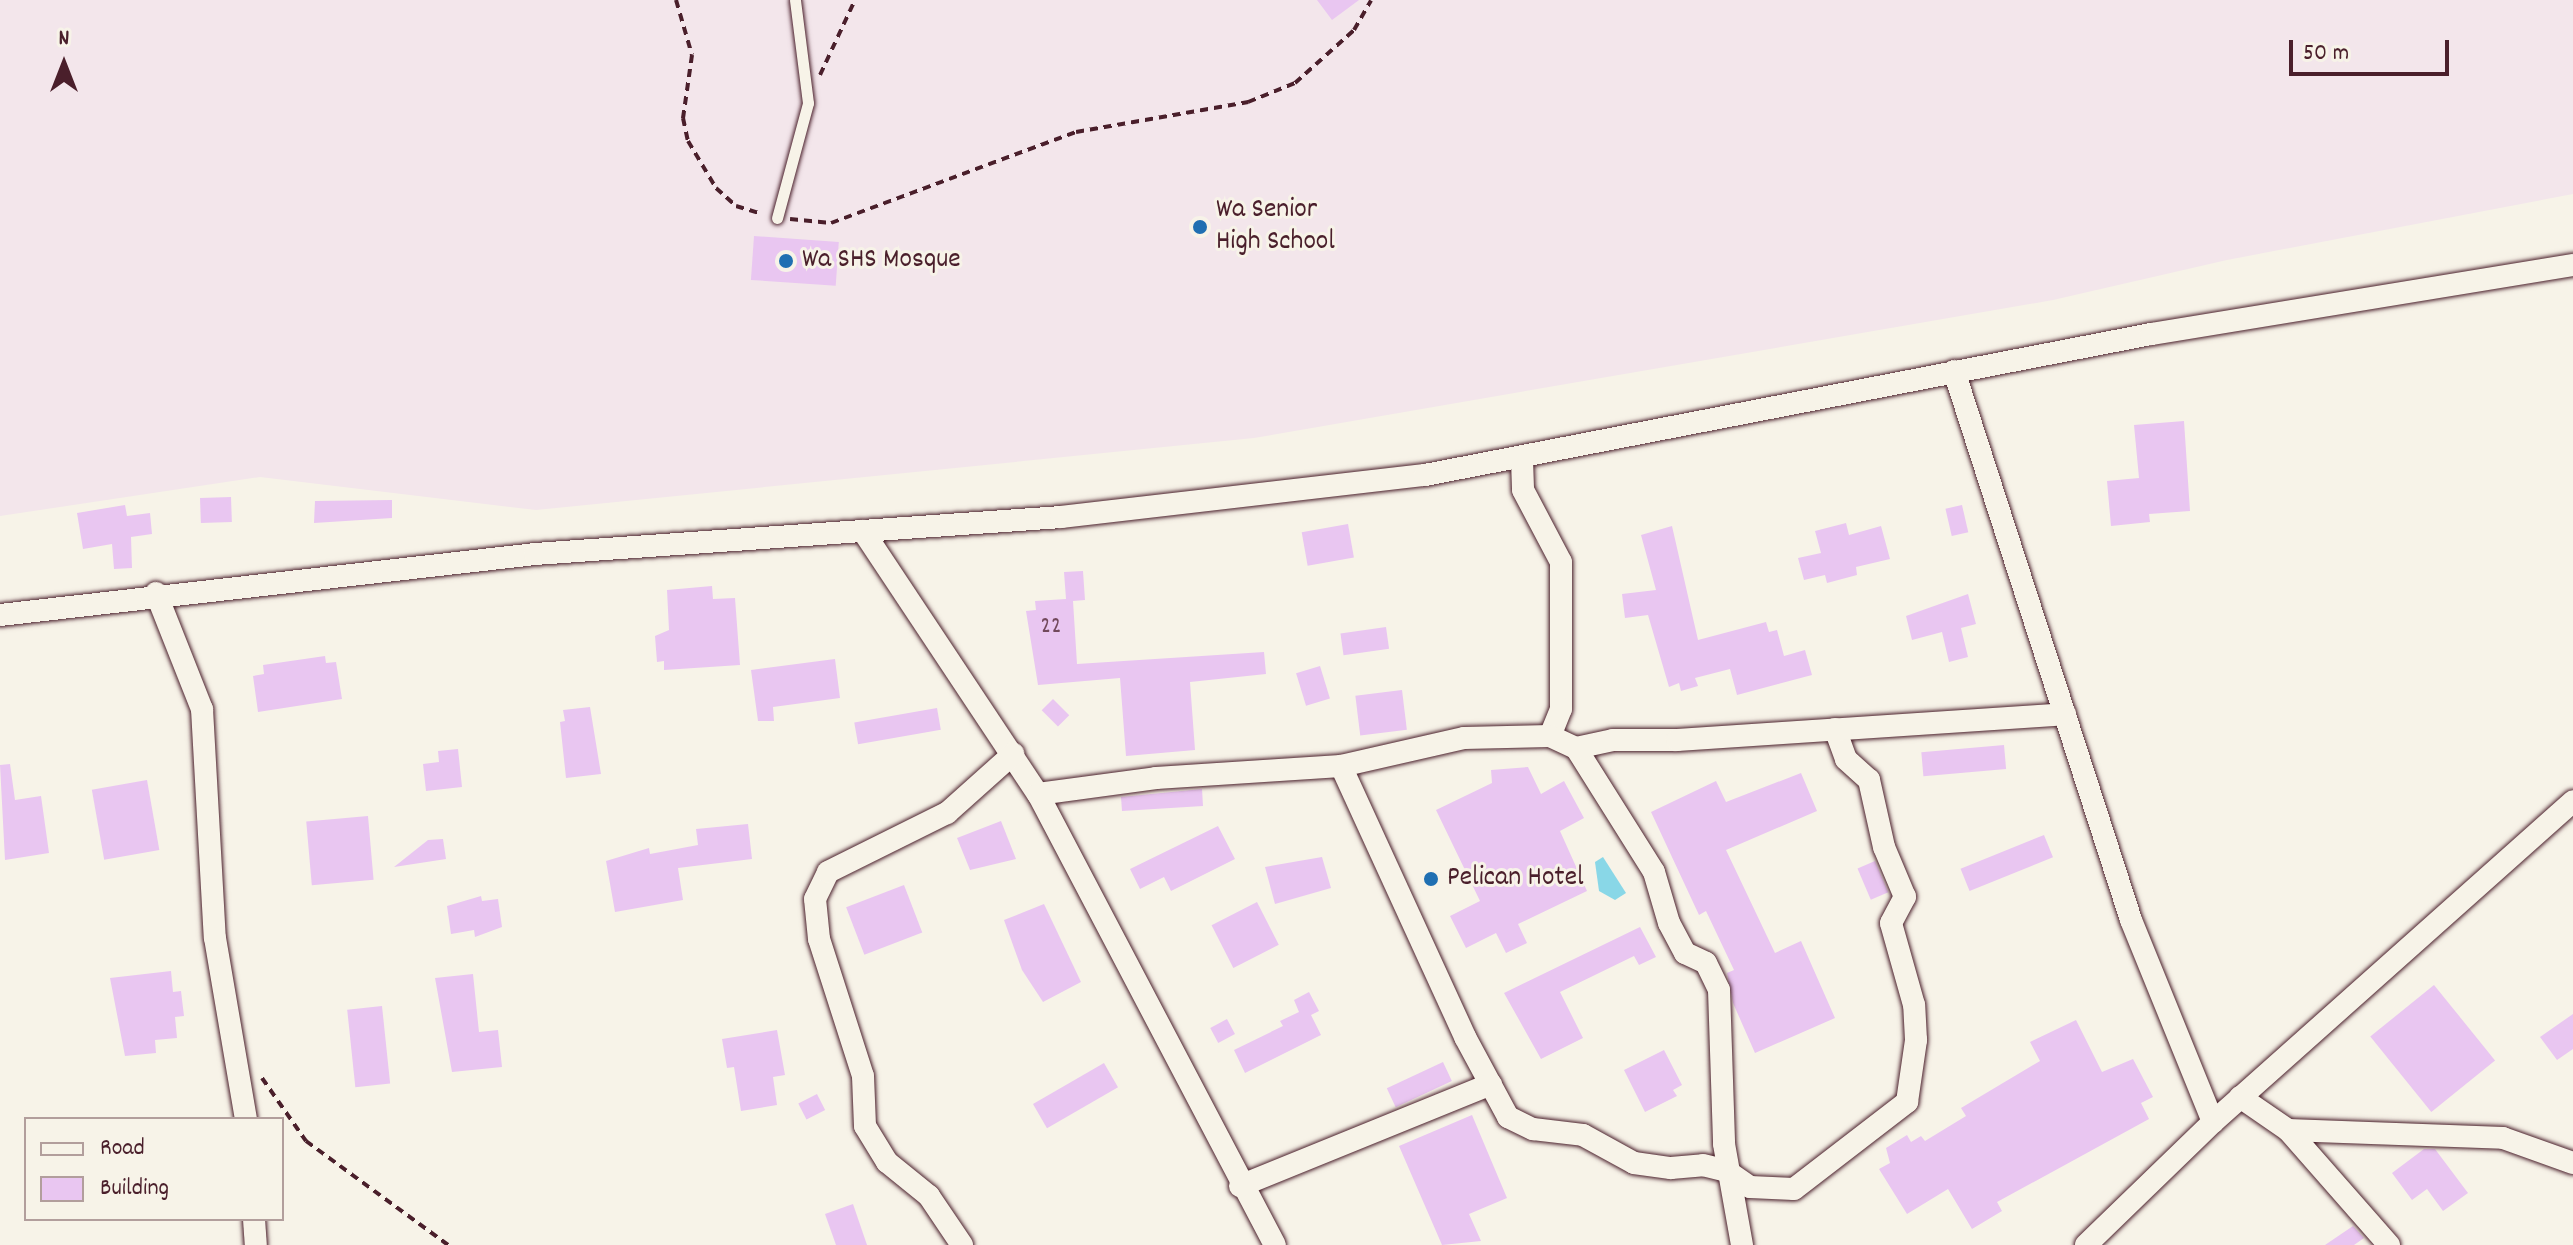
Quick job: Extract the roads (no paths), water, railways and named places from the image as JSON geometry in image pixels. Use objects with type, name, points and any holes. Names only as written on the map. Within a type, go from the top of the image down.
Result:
[{"type":"street","points":[[0,615],[156,593],[535,554],[1061,517],[1522,460],[1954,371],[2573,265]]},
{"type":"street","points":[[1954,371],[2131,920],[2213,1122]]},
{"type":"street","points":[[1522,460],[1523,490],[1561,562],[1565,599],[1561,709],[1550,736]]},
{"type":"street","points":[[863,531],[1038,794],[1171,1041],[1240,1186],[1275,1245]]},
{"type":"street","points":[[156,593],[202,709],[215,938],[246,1117]]},
{"type":"street","points":[[1576,748],[1613,740],[2065,714]]},
{"type":"street","points":[[1341,766],[1508,1117],[1533,1129],[1583,1135],[1634,1163],[1727,1171],[1750,1187],[1794,1189],[1907,1102],[1916,1040],[1914,1005],[1891,923],[1905,897],[1884,847],[1869,780],[1846,759],[1835,729]]},
{"type":"street","points":[[1038,794],[1156,778],[1341,766],[1464,738],[1550,736],[1576,748],[1649,861],[1685,953],[1706,963],[1719,990],[1727,1171],[1742,1245]]},
{"type":"street","points":[[962,1245],[929,1196],[887,1162],[865,1126],[863,1076],[819,939],[815,899],[828,872],[947,813],[1013,754]]},
{"type":"street","points":[[2086,1245],[2240,1097],[2573,801]]},
{"type":"street","points":[[1240,1186],[1491,1084]]},
{"type":"street","points":[[2240,1097],[2288,1130],[2389,1245]]},
{"type":"street","points":[[2288,1130],[2503,1138],[2573,1163]]},
{"type":"street","points":[[254,1221],[256,1245]]},
{"type":"lane","points":[[777,218],[808,103],[795,0]]},
{"type":"water","points":[[1603,857],[1626,893],[1615,900],[1599,891],[1595,862]]},
{"type":"place","name":"Wa Senior High School","points":[[1200,227]]},
{"type":"place","name":"Wa SHS Mosque","points":[[786,261]]},
{"type":"place","name":"Pelican Hotel","points":[[1431,879]]}]
